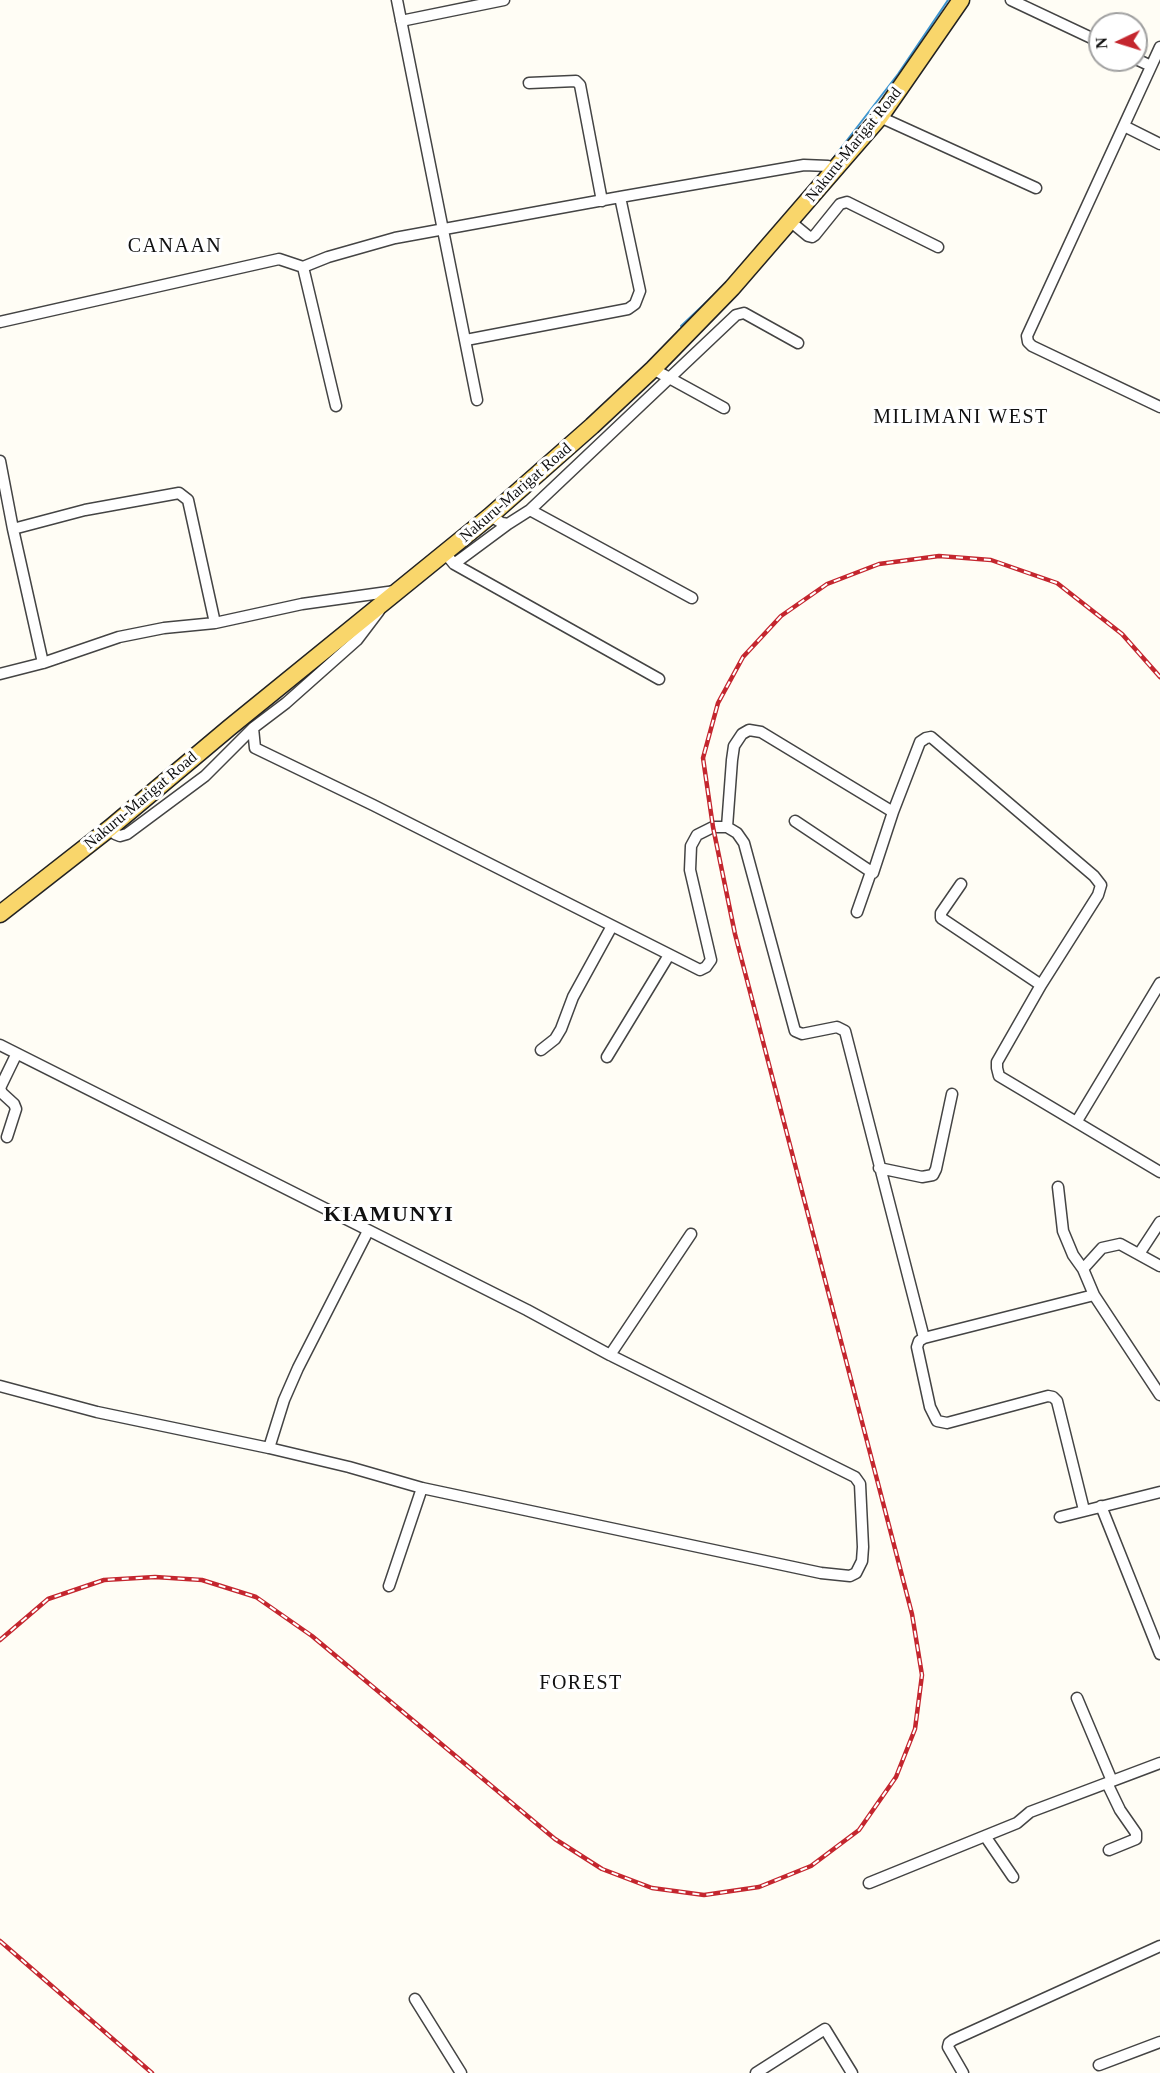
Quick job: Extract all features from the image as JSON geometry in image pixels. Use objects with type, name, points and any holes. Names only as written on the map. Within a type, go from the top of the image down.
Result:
[{"type":"main road","name":"Nakuru-Marigat Road","points":[[0,915],[110,828],[391,596],[450,558],[490,516],[653,369],[732,288],[880,117],[961,0]]},
{"type":"street","points":[[397,0],[477,400]]},
{"type":"street","points":[[401,21],[504,0]]},
{"type":"street","points":[[1011,0],[1088,36]]},
{"type":"street","points":[[1160,48],[1027,336],[1028,342],[1160,407]]},
{"type":"street","points":[[529,83],[576,81],[580,84],[602,201]]},
{"type":"street","points":[[880,117],[1036,188]]},
{"type":"street","points":[[1124,126],[1160,144]]},
{"type":"street","points":[[0,322],[279,259],[303,267],[328,257],[394,238],[620,197],[804,165],[828,166],[834,171]]},
{"type":"street","points":[[466,340],[628,309],[635,304],[640,291],[620,197]]},
{"type":"street","points":[[791,222],[812,237],[840,204],[847,202],[938,247]]},
{"type":"street","points":[[303,267],[336,406]]},
{"type":"street","points":[[659,679],[450,558],[530,510],[736,315],[744,313],[798,343]]},
{"type":"street","points":[[653,369],[669,380],[724,408]]},
{"type":"street","points":[[0,461],[43,663]]},
{"type":"street","points":[[13,529],[85,510],[179,493],[188,500],[215,622]]},
{"type":"street","points":[[530,510],[692,598]]},
{"type":"street","points":[[490,516],[508,524]]},
{"type":"street","points":[[0,674],[43,663],[119,637],[164,627],[215,622],[302,604],[391,596]]},
{"type":"street","points":[[110,828],[120,836],[128,834],[205,776],[253,728],[286,703],[357,640],[391,596]]},
{"type":"street","points":[[253,728],[255,748]]},
{"type":"street","points":[[727,827],[734,746],[742,734],[749,730],[761,732],[892,812]]},
{"type":"street","points":[[857,912],[871,872],[875,871],[892,812],[920,742],[931,737],[1101,885],[1098,895],[1041,985],[997,1062],[999,1076],[1160,1172]]},
{"type":"street","points":[[241,742],[700,970],[706,967],[711,960],[690,870],[691,846],[697,835],[712,826],[727,827],[737,833],[744,843],[795,1031],[802,1034],[837,1027],[845,1031],[924,1338]]},
{"type":"street","points":[[795,821],[871,872]]},
{"type":"street","points":[[961,884],[941,913],[944,921],[1041,985]]},
{"type":"street","points":[[541,1050],[555,1039],[561,1029],[573,997],[612,926]]},
{"type":"street","points":[[607,1057],[669,955]]},
{"type":"street","points":[[1077,1122],[1160,983]]},
{"type":"street","points":[[0,1045],[855,1477],[860,1484],[862,1562],[855,1573],[848,1576],[821,1573],[422,1488],[349,1467],[98,1412],[0,1386]]},
{"type":"street","points":[[7,1137],[15,1109],[14,1104],[0,1088],[16,1054]]},
{"type":"street","points":[[879,1168],[922,1177],[933,1175],[952,1094]]},
{"type":"street","points":[[1058,1187],[1063,1231],[1073,1255],[1083,1269],[1094,1295],[1160,1395]]},
{"type":"street","points":[[1139,1254],[1160,1222]]},
{"type":"street","points":[[269,1448],[284,1400],[298,1368],[368,1231]]},
{"type":"street","points":[[610,1355],[691,1234]]},
{"type":"street","points":[[1083,1269],[1102,1248],[1120,1244],[1160,1266]]},
{"type":"street","points":[[1084,1510],[1057,1401],[1053,1397],[1048,1396],[947,1423],[937,1421],[930,1407],[917,1347],[919,1341],[924,1338],[1094,1295]]},
{"type":"street","points":[[389,1586],[422,1488]]},
{"type":"street","points":[[1060,1517],[1160,1492]]},
{"type":"street","points":[[1101,1506],[1160,1654]]},
{"type":"street","points":[[1077,1698],[1109,1782],[1136,1833],[1136,1839],[1109,1850]]},
{"type":"street","points":[[869,1883],[1017,1823],[1030,1812],[1160,1763]]},
{"type":"street","points":[[985,1836],[1013,1877]]},
{"type":"street","points":[[963,2073],[948,2047],[953,2040],[1160,1946]]},
{"type":"street","points":[[415,1999],[461,2073]]},
{"type":"street","points":[[756,2073],[825,2029],[852,2073]]},
{"type":"street","points":[[1099,2065],[1160,2042]]},
{"type":"waterway","points":[[831,161],[898,74],[948,0]]},
{"type":"waterway","points":[[681,326],[715,294]]},
{"type":"railway","points":[[0,1640],[48,1599],[104,1580],[155,1577],[202,1580],[256,1597],[312,1636],[555,1839],[602,1869],[652,1888],[704,1895],[759,1887],[811,1866],[859,1830],[896,1777],[915,1729],[922,1675],[912,1614],[735,934],[713,827],[703,758],[718,703],[743,657],[781,616],[827,584],[879,564],[939,556],[991,560],[1057,583],[1122,634],[1160,677]]},
{"type":"railway","points":[[0,1941],[152,2073]]},
{"type":"district","name":"CANAAN","points":[[175,247]]},
{"type":"district","name":"MILIMANI WEST","points":[[961,418]]},
{"type":"district","name":"KIAMUNYI","points":[[389,1215]]},
{"type":"district","name":"FOREST","points":[[581,1684]]}]
